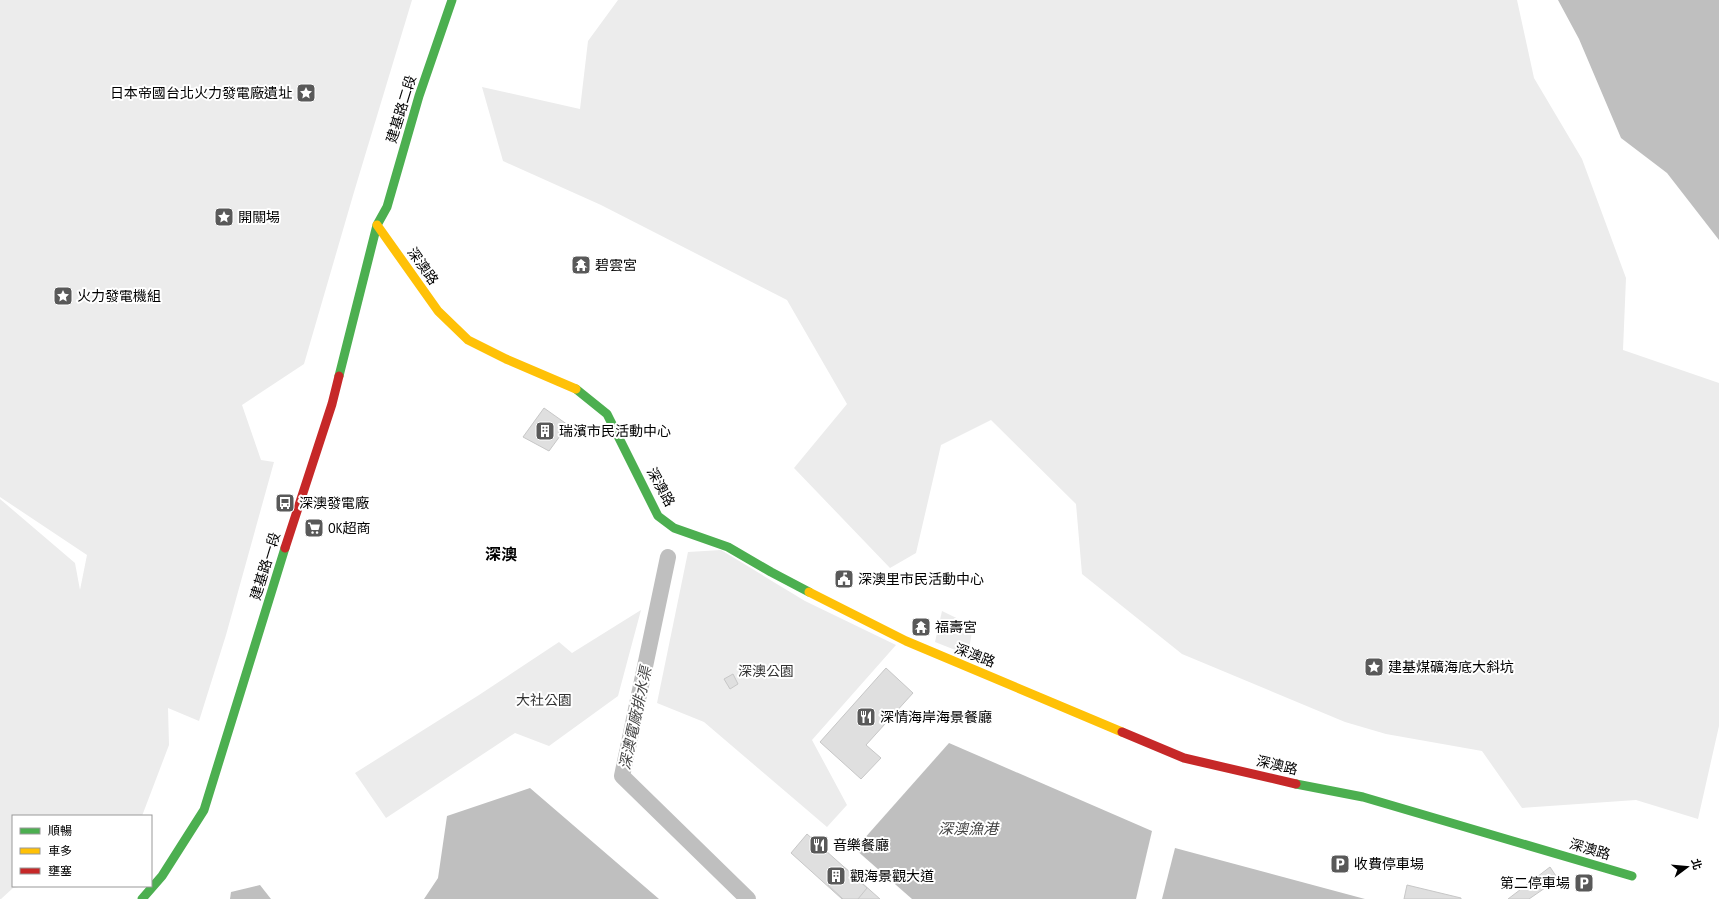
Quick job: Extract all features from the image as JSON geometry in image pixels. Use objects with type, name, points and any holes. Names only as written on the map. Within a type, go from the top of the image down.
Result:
[{"type":"street","name":"建基路二段","points":[[377,225],[387,207],[419,96],[452,0]]},
{"type":"street","name":"深澳路","points":[[377,225],[438,311],[468,340],[506,359],[574,387],[607,414],[658,516],[674,528],[728,546],[772,572],[906,641],[1184,758],[1337,793],[1363,797],[1632,876]]},
{"type":"street","name":"建基路一段","points":[[142,899],[162,876],[204,810],[287,541],[332,404],[377,225]]},
{"type":"green space","points":[[0,0],[412,0],[304,364],[242,405],[261,460],[274,462],[226,635],[199,721],[168,708],[169,745],[142,815],[12,815],[12,887],[19,887],[13,888],[1,899],[0,499],[75,563],[80,590],[87,555],[0,497]]},
{"type":"green space","points":[[618,0],[1517,0],[1534,78],[1582,159],[1626,278],[1623,350],[1719,383],[1719,726],[1698,819],[1636,800],[1522,808],[1482,751],[1386,734],[1345,722],[1182,654],[1082,574],[1076,504],[991,420],[941,445],[916,553],[890,568],[794,468],[847,404],[787,300],[601,205],[503,161],[482,87],[580,109],[588,41]]},
{"type":"green space","name":"深澳公園","points":[[721,550],[805,601],[896,645],[812,740],[847,805],[827,827],[704,722],[657,703],[688,552]]},
{"type":"green space","name":"大社公園","points":[[641,610],[618,696],[549,746],[515,733],[386,818],[355,773],[479,695],[559,642],[572,653]]},
{"type":"green space","points":[[942,611],[973,626],[968,655],[935,642]]},
{"type":"water","points":[[1558,0],[1719,0],[1719,240],[1667,173],[1621,138],[1579,39]]},
{"type":"water","name":"深澳漁港","points":[[949,743],[1152,831],[1136,899],[912,899],[855,849]]},
{"type":"water","points":[[530,788],[659,899],[424,899],[438,878],[447,816]]},
{"type":"water","points":[[1175,848],[1365,899],[1162,899]]},
{"type":"water","points":[[260,885],[271,899],[230,899],[231,892]]},
{"type":"building","name":"瑞濱市民活動中心","points":[[544,408],[568,425],[549,451],[523,437]]},
{"type":"building","name":"深情海岸海景餐廳","points":[[886,668],[913,693],[866,745],[881,758],[861,779],[820,742]]},
{"type":"building","points":[[733,674],[738,684],[730,689],[724,679]]},
{"type":"building","name":"觀海景觀大道","points":[[807,834],[880,899],[842,899],[791,853]]},
{"type":"building","points":[[844,867],[867,888],[858,899],[843,899],[828,885]]},
{"type":"building","points":[[1550,867],[1558,879],[1529,899],[1508,899]]},
{"type":"building","points":[[1407,885],[1461,898],[1461,899],[1404,899]]},
{"type":"waterway","name":"深澳電廠排水渠","points":[[668,557],[622,776],[748,899]]},
{"type":"traffic: fast","points":[[339,376],[377,225],[387,207],[419,96],[452,0]]},
{"type":"traffic: fast","points":[[576,389],[607,414],[658,516],[674,528],[728,547],[809,592]]},
{"type":"traffic: fast","points":[[142,899],[162,876],[204,810],[285,548]]},
{"type":"traffic: fast","points":[[1296,784],[1363,797],[1632,876]]},
{"type":"traffic: slow","points":[[377,225],[438,311],[468,340],[506,359],[576,389]]},
{"type":"traffic: slow","points":[[809,592],[906,641],[1122,732]]},
{"type":"traffic: jam","points":[[285,548],[332,404],[339,376]]},
{"type":"traffic: jam","points":[[1122,732],[1184,758],[1296,784]]},
{"type":"place","name":"日本帝國台北火力發電廠遺址","points":[[306,93]]},
{"type":"place","name":"開關場","points":[[224,217]]},
{"type":"place","name":"碧雲宮","points":[[581,265]]},
{"type":"place","name":"火力發電機組","points":[[63,296]]},
{"type":"place","name":"瑞濱市民活動中心","points":[[545,431]]},
{"type":"place","name":"深澳發電廠","points":[[285,503]]},
{"type":"place","name":"OK超商","points":[[314,528]]},
{"type":"place","name":"深澳里市民活動中心","points":[[844,579]]},
{"type":"place","name":"福壽宮","points":[[921,627]]},
{"type":"place","name":"建基煤礦海底大斜坑","points":[[1374,667]]},
{"type":"place","name":"深情海岸海景餐廳","points":[[866,717]]},
{"type":"place","name":"音樂餐廳","points":[[819,845]]},
{"type":"place","name":"收費停車場","points":[[1340,864]]},
{"type":"place","name":"觀海景觀大道","points":[[836,876]]},
{"type":"place","name":"第二停車場","points":[[1584,883]]},
{"type":"district","name":"深澳","points":[[501,554]]}]
